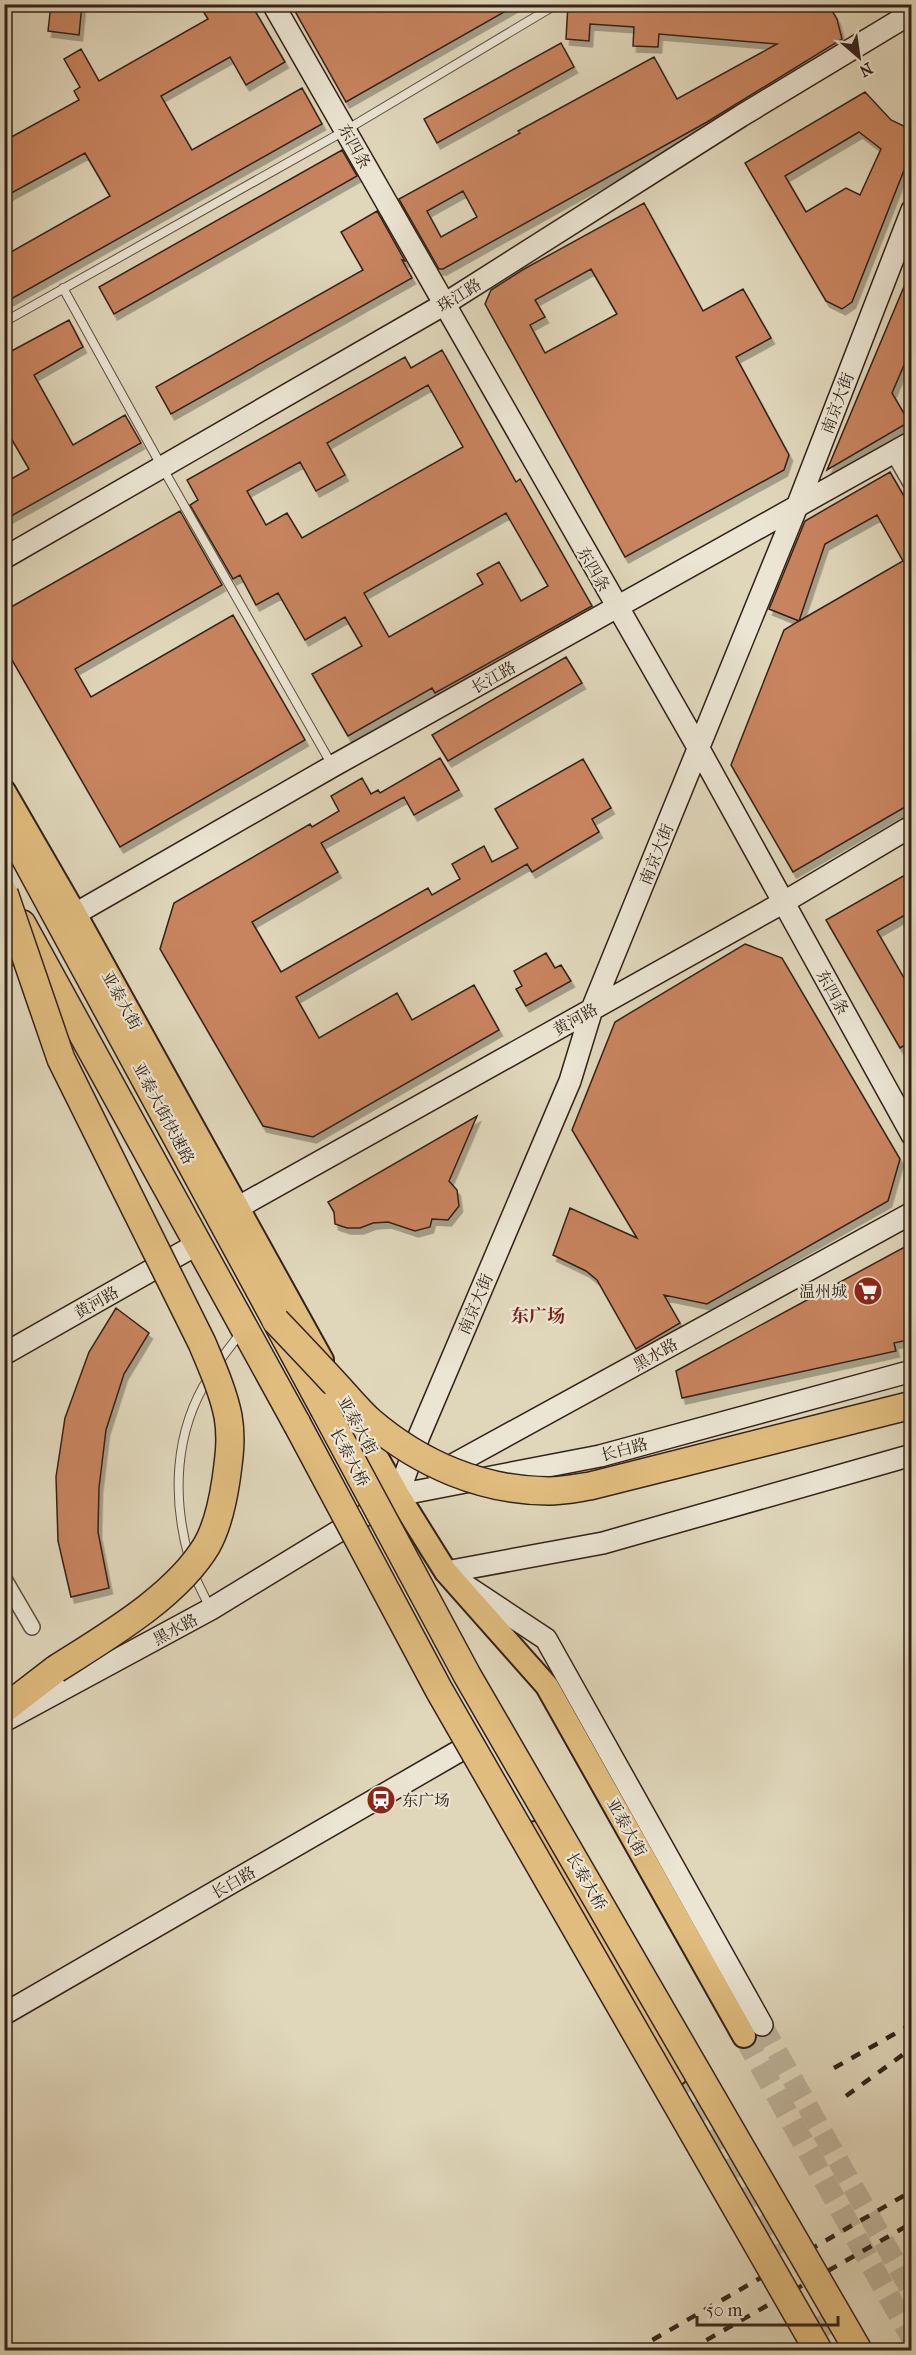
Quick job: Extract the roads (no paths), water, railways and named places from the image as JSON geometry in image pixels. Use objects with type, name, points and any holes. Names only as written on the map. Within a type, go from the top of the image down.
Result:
[{"type":"highway","name":"亚泰大街快速路","points":[[4,819],[323,1407]]},
{"type":"highway","name":"亚泰大街快速路","points":[[4,893],[297,1424]]},
{"type":"highway","points":[[4,893],[61,1059],[202,1343],[220,1388],[228,1418],[230,1452],[225,1490],[207,1545],[170,1588],[133,1620],[56,1669],[4,1709]]},
{"type":"highway","points":[[276,1321],[370,1420],[398,1442],[459,1475],[500,1487],[551,1491],[590,1486],[912,1405]]},
{"type":"highway","name":"长泰大桥","points":[[323,1407],[467,1675],[858,2350]]},
{"type":"highway","name":"长泰大桥","points":[[297,1424],[439,1690],[818,2350]]},
{"type":"main road","name":"亚泰大街","points":[[4,791],[75,914],[398,1495],[446,1572],[547,1686],[753,2031]]},
{"type":"main road","points":[[4,912],[14,951],[187,1250],[341,1531],[560,1872],[676,2074]]},
{"type":"street","name":"东四条","points":[[273,4],[699,750],[912,1135]]},
{"type":"street","name":"珠江路","points":[[4,558],[443,305],[741,116],[905,16]]},
{"type":"street","name":"南京大街","points":[[398,1495],[419,1436],[570,1081],[592,1009],[798,504],[912,210]]},
{"type":"street","name":"长江路","points":[[75,914],[333,766],[912,442]]},
{"type":"street","points":[[893,452],[912,485]]},
{"type":"street","name":"黄河路","points":[[237,1208],[784,902],[912,826]]},
{"type":"street","name":"黑水路","points":[[398,1495],[912,1213]]},
{"type":"street","name":"黄河路","points":[[4,1354],[187,1250]]},
{"type":"street","name":"长白路","points":[[341,1531],[398,1495],[600,1456],[912,1371]]},
{"type":"street","points":[[446,1572],[603,1543],[912,1455]]},
{"type":"street","points":[[341,1531],[461,1750],[656,2091]]},
{"type":"street","name":"黑水路","points":[[4,1721],[211,1609],[341,1531]]},
{"type":"street","points":[[4,1579],[32,1627]]},
{"type":"street","name":"长白路","points":[[4,2014],[461,1750]]},
{"type":"lane","points":[[4,321],[346,130],[557,4]]},
{"type":"lane","points":[[63,288],[162,467],[333,766]]},
{"type":"lane","points":[[211,1609],[190,1563],[181,1528],[177,1485],[182,1440],[197,1396],[236,1339]]},
{"type":"tunnel","points":[[762,2025],[912,2292]]},
{"type":"tunnel","points":[[744,2036],[912,2338]]},
{"type":"tunnel","points":[[676,2074],[779,2255]]},
{"type":"tunnel","points":[[815,2318],[833,2350]]},
{"type":"railway","points":[[834,2068],[912,2024]]},
{"type":"railway","points":[[846,2096],[912,2048]]},
{"type":"railway","points":[[635,2350],[912,2191]]},
{"type":"railway","points":[[689,2350],[912,2223]]},
{"type":"place","name":"温州城","points":[[868,1291]]},
{"type":"place","name":"东广场","points":[[381,1800]]},
{"type":"district","name":"东广场","points":[[538,1316]]}]
